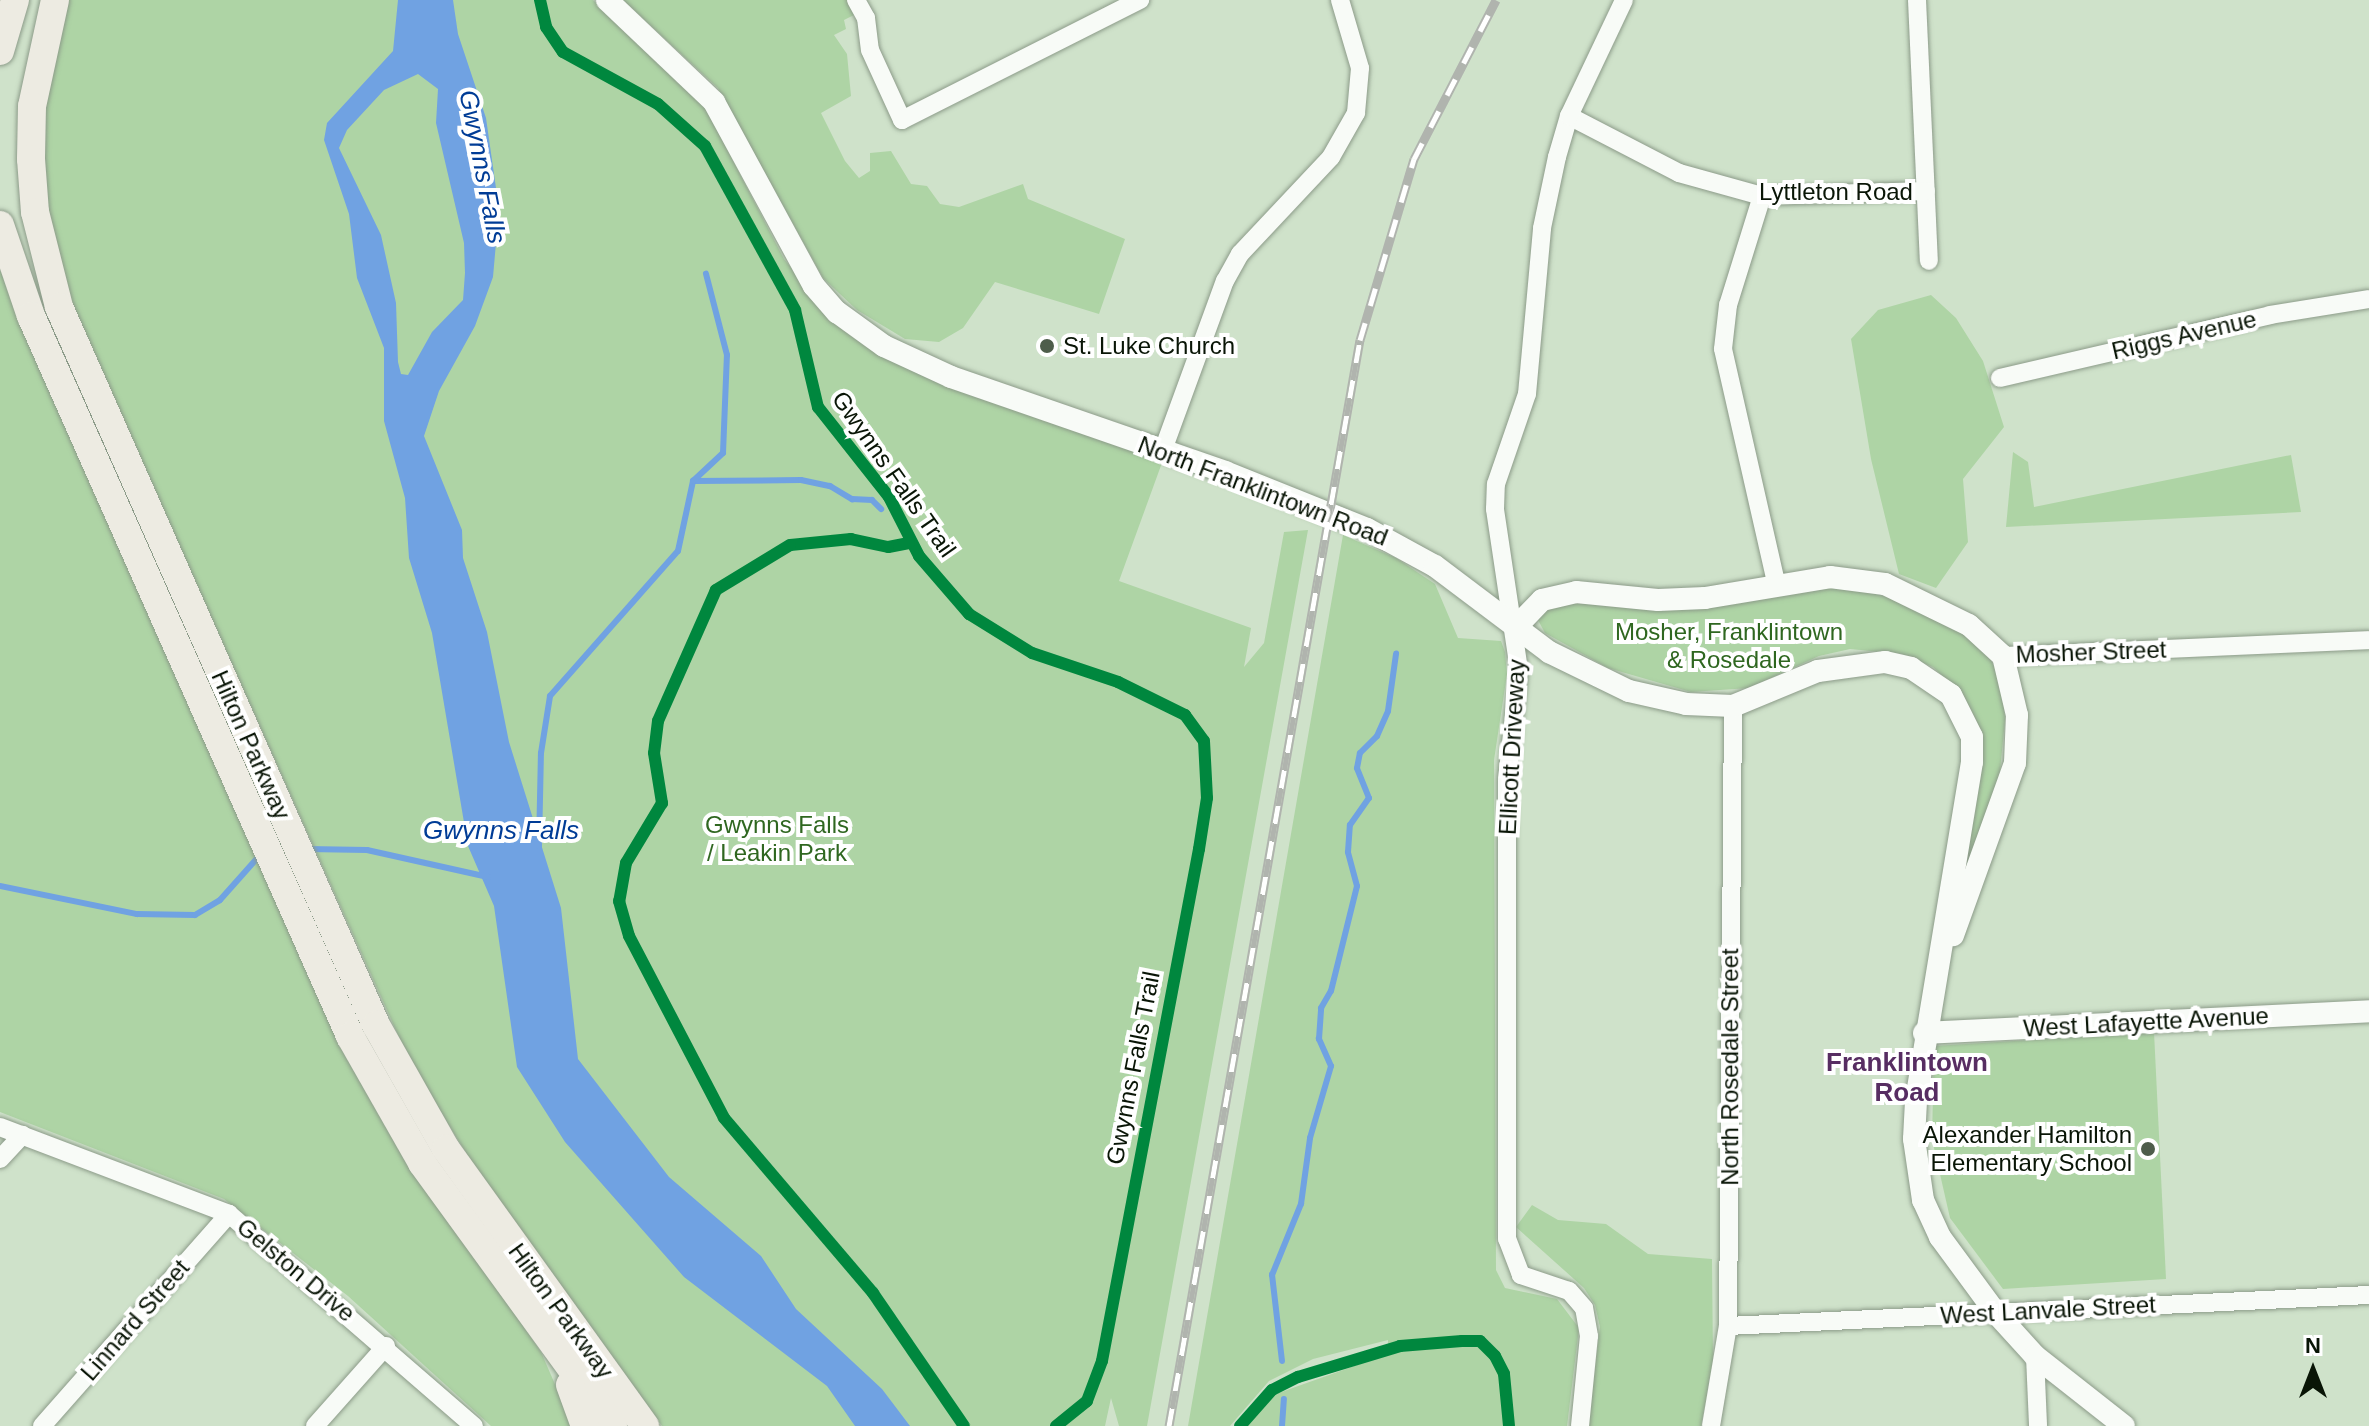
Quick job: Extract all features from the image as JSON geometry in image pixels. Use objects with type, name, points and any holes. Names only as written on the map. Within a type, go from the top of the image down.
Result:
[{"type":"main road","points":[[0,51],[15,0]]},
{"type":"main road","name":"Hilton Parkway","points":[[55,0],[32,106],[35,212],[59,307],[376,1025],[446,1149],[645,1426]]},
{"type":"main road","name":"Hilton Parkway","points":[[0,225],[31,316],[350,1036],[422,1163],[613,1426]]},
{"type":"main road","points":[[554,1347],[585,1426]]},
{"type":"street","name":"North Franklintown Road","points":[[607,0],[714,102],[814,286],[856,328],[951,377],[1163,450],[1402,546],[1563,659],[1629,691],[1686,704],[1733,706],[1818,671],[1863,662],[1911,668],[1951,695],[1972,737],[1972,762],[1924,1033],[1914,1139],[1923,1200],[1940,1237],[1996,1313],[2035,1356],[2124,1426]]},
{"type":"street","points":[[856,0],[866,18],[870,50],[902,120],[1140,0]]},
{"type":"street","points":[[1163,450],[1225,281],[1240,254],[1331,157],[1356,113],[1360,68],[1340,0]]},
{"type":"street","name":"Ellicott Driveway","points":[[1580,1426],[1589,1336],[1584,1308],[1569,1291],[1521,1275],[1507,1239],[1506,806],[1519,670],[1515,628],[1496,535],[1496,484],[1527,394],[1542,228],[1569,116],[1624,0]]},
{"type":"street","points":[[1917,0],[1929,261]]},
{"type":"street","name":"Lyttleton Road","points":[[1569,116],[1679,173],[1762,196],[1926,191]]},
{"type":"street","points":[[1762,196],[1728,305],[1723,349],[1776,583]]},
{"type":"street","name":"Riggs Avenue","points":[[2000,378],[2270,315],[2369,299]]},
{"type":"street","name":"Mosher Street","points":[[1515,628],[1530,608],[1557,596],[1681,599],[1830,577],[1885,584],[1969,625],[2003,656],[2369,640]]},
{"type":"street","name":"North Franklintown Road","points":[[1936,975],[2015,763],[2017,715],[2003,656]]},
{"type":"street","name":"North Rosedale Street","points":[[1711,1426],[1728,1326],[1733,706]]},
{"type":"street","name":"West Lafayette Avenue","points":[[1924,1033],[2369,1011]]},
{"type":"street","name":"Gelston Drive","points":[[0,1127],[229,1214],[386,1346],[474,1426]]},
{"type":"street","points":[[0,1159],[22,1135]]},
{"type":"street","name":"Linnard Street","points":[[42,1426],[229,1214]]},
{"type":"street","name":"West Lanvale Street","points":[[1728,1326],[2369,1295]]},
{"type":"street","points":[[315,1426],[386,1346]]},
{"type":"street","points":[[2035,1356],[2038,1426]]},
{"type":"green space","name":"Gwynns Falls / Leakin Park","points":[[65,0],[593,0],[703,103],[784,259],[840,328],[866,347],[952,385],[1163,460],[1119,581],[1251,628],[1244,667],[1264,643],[1284,532],[1308,530],[1147,1426],[1119,1426],[1111,1398],[1105,1426],[662,1426],[485,1183],[412,1066],[71,304],[46,206],[42,114]]},
{"type":"green space","points":[[623,0],[856,0],[862,11],[844,20],[846,29],[834,35],[847,54],[851,96],[821,113],[845,161],[859,178],[870,171],[870,153],[891,151],[911,184],[927,186],[940,204],[959,207],[1023,184],[1028,199],[1125,239],[1099,314],[995,282],[963,328],[939,342],[905,339],[857,310],[823,278],[718,88]]},
{"type":"green space","points":[[0,270],[332,1027],[400,1149],[541,1352],[573,1426],[491,1426],[348,1296],[224,1199],[0,1112]]},
{"type":"green space","points":[[1931,295],[1956,318],[1983,361],[2004,427],[1963,479],[1968,542],[1936,588],[1899,574],[1871,459],[1851,339],[1878,310]]},
{"type":"green space","points":[[2013,452],[2028,462],[2034,507],[2291,455],[2301,512],[2006,527]]},
{"type":"green space","points":[[1343,535],[1396,558],[1435,584],[1458,638],[1501,641],[1505,652],[1507,674],[1494,760],[1496,1270],[1505,1288],[1557,1299],[1579,1328],[1567,1426],[1247,1426],[1273,1395],[1388,1354],[1388,1340],[1313,1359],[1269,1381],[1230,1426],[1188,1426]]},
{"type":"green space","name":"Mosher, Franklintown & Rosedale","points":[[1805,585],[1842,587],[1898,599],[1972,639],[1990,658],[2002,684],[2005,720],[1999,781],[1962,885],[1979,764],[1961,694],[1933,667],[1902,654],[1850,649],[1819,656],[1749,688],[1691,692],[1608,668],[1545,633],[1538,620],[1543,608],[1562,603],[1681,608]]},
{"type":"green space","points":[[2154,1032],[2166,1279],[2003,1289],[1950,1218],[1932,1139],[1934,1046]]},
{"type":"green space","points":[[1532,1205],[1558,1220],[1606,1224],[1648,1254],[1712,1259],[1713,1362],[1701,1426],[1588,1426],[1600,1327],[1595,1305],[1584,1288],[1516,1227]]},
{"type":"water","name":"Gwynns Falls","points":[[398,0],[453,0],[458,34],[486,118],[499,209],[493,277],[475,326],[439,391],[424,436],[462,530],[463,558],[487,632],[509,742],[561,908],[578,1059],[669,1177],[761,1256],[796,1309],[882,1389],[910,1426],[855,1426],[827,1386],[684,1277],[565,1142],[517,1067],[494,906],[468,846],[432,633],[409,558],[405,498],[384,421],[384,348],[357,278],[349,214],[324,140],[327,123],[393,51]],"holes":[[[418,74],[438,89],[436,123],[464,243],[463,300],[432,332],[408,375],[401,374],[398,362],[396,303],[381,235],[339,148],[347,130],[384,90]]]},
{"type":"waterway","points":[[539,846],[541,753],[550,696],[678,551],[693,481],[723,453],[727,355],[706,274]]},
{"type":"waterway","points":[[693,481],[801,480],[830,486],[852,499],[872,500],[881,509]]},
{"type":"waterway","points":[[1282,1361],[1272,1275],[1301,1204],[1310,1138],[1331,1066],[1319,1039],[1321,1008],[1331,991],[1357,886],[1348,852],[1350,825],[1369,798],[1357,768],[1360,753],[1377,736],[1388,711],[1396,654]]},
{"type":"waterway","points":[[307,849],[367,850],[488,877]]},
{"type":"waterway","points":[[0,886],[137,914],[195,915],[220,900],[260,855]]},
{"type":"waterway","points":[[1282,1426],[1284,1399]]},
{"type":"railway","points":[[1169,1426],[1360,340],[1414,159],[1496,0]]},
{"type":"cycle path","name":"Gwynns Falls Trail","points":[[540,0],[546,27],[563,52],[658,104],[705,146],[795,310],[818,407],[889,497],[919,556],[969,614],[1032,653],[1118,682],[1185,715],[1204,741],[1207,798],[1199,849],[1102,1361],[1087,1401],[1056,1426]]},
{"type":"cycle path","name":"Gwynns Falls Trail","points":[[909,543],[888,547],[851,539],[790,545],[716,590],[658,721],[654,753],[662,803],[626,863],[619,901],[629,936],[724,1118],[873,1293],[964,1426]]},
{"type":"cycle path","points":[[1240,1426],[1272,1390],[1298,1377],[1400,1346],[1462,1341],[1480,1341],[1495,1356],[1504,1374],[1509,1426]]},
{"type":"place","name":"St. Luke Church","points":[[1047,346]]},
{"type":"place","name":"Alexander Hamilton Elementary School","points":[[2148,1149]]},
{"type":"district","name":"Franklintown Road","points":[[1907,1078]]}]
